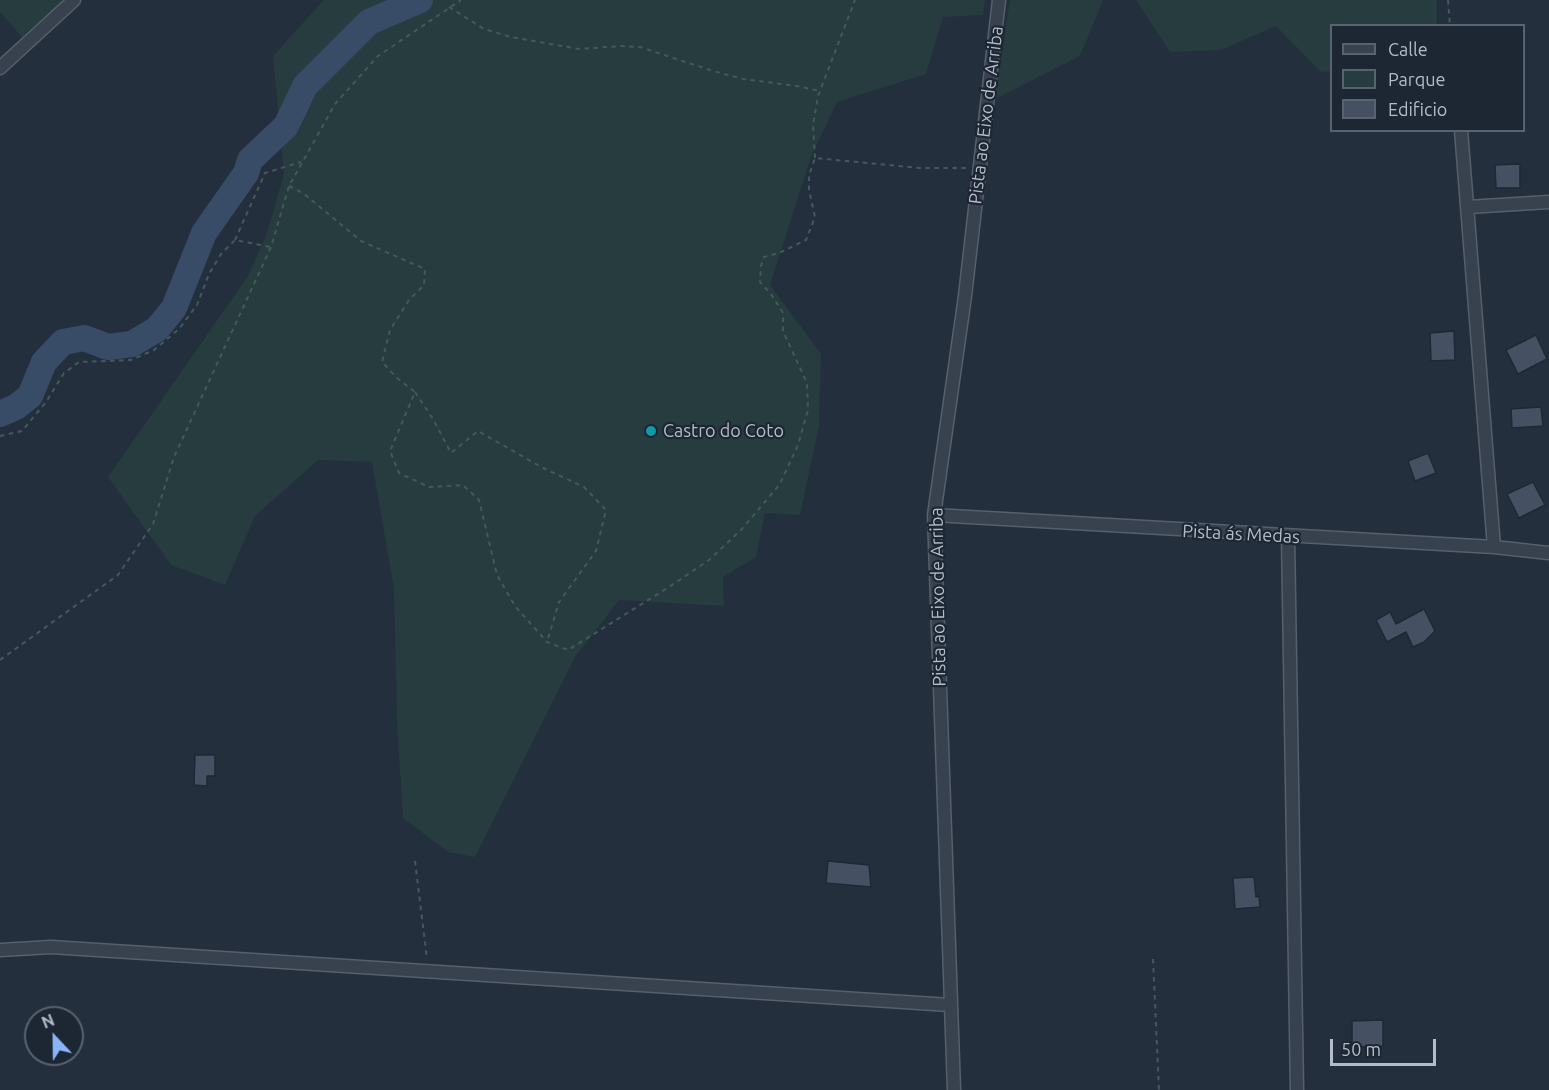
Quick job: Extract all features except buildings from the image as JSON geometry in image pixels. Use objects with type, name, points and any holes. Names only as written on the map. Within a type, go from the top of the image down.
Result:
[{"type":"street","points":[[0,68],[74,0]]},
{"type":"street","name":"Pista ao Eixo de Arriba","points":[[954,1090],[934,515],[965,296],[999,0]]},
{"type":"street","points":[[1461,132],[1494,548]]},
{"type":"street","points":[[1468,207],[1549,202]]},
{"type":"street","name":"Pista ás Medas","points":[[934,515],[1549,553]]},
{"type":"street","points":[[1288,536],[1297,1090]]},
{"type":"street","points":[[0,950],[51,947],[950,1005]]},
{"type":"path","points":[[0,660],[118,575],[153,524],[174,458],[271,247],[289,186],[335,104],[378,56],[461,0]]},
{"type":"path","points":[[415,392],[390,451],[399,473],[429,487],[463,485],[479,500],[497,575],[515,606],[547,642],[568,650],[709,560],[741,530],[780,484],[798,445],[808,410],[807,383],[783,331],[783,313],[760,282],[761,266],[764,257],[779,253],[806,240],[814,217],[809,175],[815,158],[813,126],[820,91],[855,0]]},
{"type":"path","points":[[1448,0],[1450,24]]},
{"type":"path","points":[[448,7],[484,29],[511,37],[579,49],[640,47],[733,76],[820,91]]},
{"type":"path","points":[[815,158],[920,168],[980,169]]},
{"type":"path","points":[[0,436],[22,431],[46,402],[64,373],[80,362],[131,360],[154,350],[179,329],[196,305],[209,274],[221,254],[235,240],[265,173],[303,161]]},
{"type":"path","points":[[289,186],[303,194],[361,241],[424,269],[424,285],[410,300],[390,330],[382,362],[415,392],[451,453],[478,431],[543,468],[584,487],[606,510],[596,551],[559,602],[547,642]]},
{"type":"path","points":[[235,240],[271,247]]},
{"type":"path","points":[[415,861],[428,971]]},
{"type":"path","points":[[1153,959],[1159,1090]]},
{"type":"green space","points":[[0,0],[64,0],[22,37],[0,12]]},
{"type":"green space","points":[[324,0],[985,0],[983,15],[943,17],[926,74],[837,102],[811,157],[770,285],[821,354],[819,426],[800,515],[765,513],[756,557],[723,577],[724,606],[619,600],[575,657],[475,857],[448,852],[403,818],[397,724],[394,589],[372,462],[318,460],[255,516],[225,585],[171,565],[108,477],[248,276],[266,236],[284,174],[273,56]]},
{"type":"green space","points":[[1010,0],[1103,0],[1080,56],[995,99]]},
{"type":"green space","points":[[1136,0],[1437,0],[1437,24],[1330,24],[1330,71],[1321,72],[1276,26],[1221,50],[1170,52]]},
{"type":"waterway","points":[[0,414],[16,407],[30,396],[44,362],[63,342],[84,338],[108,347],[132,344],[157,329],[174,308],[204,233],[246,173],[250,160],[286,126],[305,86],[369,22],[420,0]]},
{"type":"place","name":"Castro do Coto","points":[[651,431]]}]
